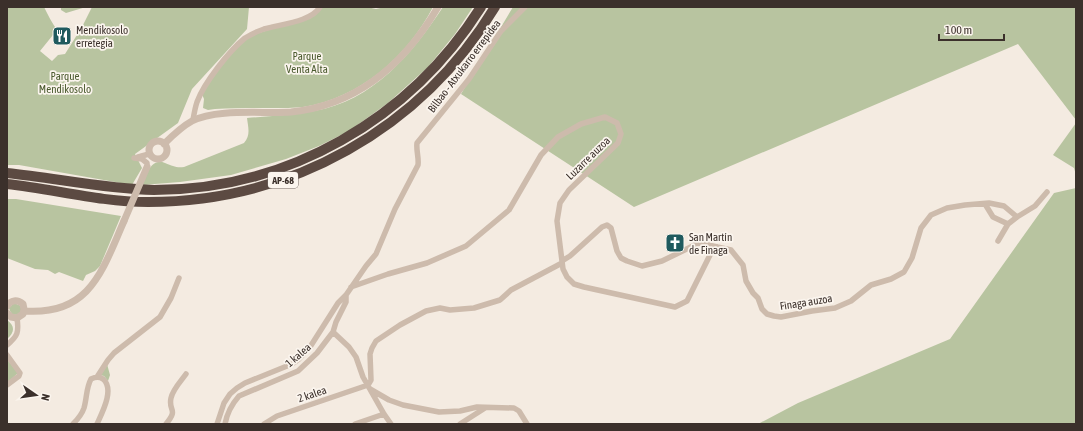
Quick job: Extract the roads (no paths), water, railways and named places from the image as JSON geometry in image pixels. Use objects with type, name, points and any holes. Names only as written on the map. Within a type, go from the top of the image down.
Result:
[{"type":"highway","name":"AP-68","points":[[7,173],[108,187],[157,190],[199,187],[231,182],[280,168],[329,148],[366,126],[394,105],[420,83],[438,64],[461,36],[481,7]]},
{"type":"highway","name":"AP-68","points":[[7,184],[118,200],[162,202],[201,199],[236,193],[294,176],[332,158],[372,136],[402,114],[431,88],[456,62],[495,7]]},
{"type":"street","points":[[193,120],[196,103],[206,83],[246,37],[263,30],[301,20],[312,15],[320,7]]},
{"type":"street","points":[[164,144],[179,129],[193,120],[220,114],[292,112],[314,109],[355,93],[372,83],[399,60],[420,35],[438,7]]},
{"type":"street","name":"Bilbao - Atxukarro errepidea","points":[[346,295],[376,254],[395,209],[418,165],[419,161],[416,149],[418,143],[469,79],[501,31],[525,7]]},
{"type":"street","name":"Luzarre auzoa","points":[[351,287],[388,274],[428,263],[466,246],[509,210],[541,155],[558,137],[581,124],[604,117],[617,123],[621,134],[618,143],[569,190],[560,203],[557,221],[563,269],[567,277],[574,284],[591,289],[675,307],[687,301],[711,253],[717,247]]},
{"type":"street","points":[[24,311],[56,310],[72,303],[88,291],[101,273],[124,221],[151,156],[149,150],[152,144],[158,141],[164,144],[167,151],[165,156],[160,159],[151,156],[133,158],[142,159],[147,163],[146,167]]},
{"type":"street","points":[[998,242],[1008,224],[1035,206],[1047,192]]},
{"type":"street","points":[[985,204],[1004,206],[1017,217]]},
{"type":"street","points":[[985,204],[993,217],[1008,224]]},
{"type":"street","name":"Finaga auzoa","points":[[562,262],[602,227],[607,225],[611,228],[617,251],[621,258],[642,266],[662,261],[700,243],[731,250],[743,265],[746,281],[753,293],[758,298],[762,309],[767,314],[781,317],[835,308],[851,301],[871,285],[891,279],[904,272],[912,258],[921,228],[931,215],[946,208],[985,204]]},
{"type":"street","points":[[368,387],[370,380],[370,354],[372,348],[376,341],[400,325],[426,311],[440,308],[450,310],[474,308],[500,300],[510,290],[562,262]]},
{"type":"street","points":[[73,424],[82,414],[88,384],[91,379],[98,377],[114,353],[160,317],[171,298],[179,278]]},
{"type":"street","points":[[217,424],[224,403],[230,394],[237,388],[245,383],[282,369],[300,359],[310,347],[338,303],[346,295]]},
{"type":"street","name":"1 kalea","points":[[225,424],[233,402],[239,396],[298,371],[317,353],[333,332],[336,322],[346,302],[346,295]]},
{"type":"street","points":[[7,313],[12,318],[17,318],[22,316],[24,311],[24,306],[15,300],[8,305]]},
{"type":"street","points":[[7,345],[17,335],[17,318]]},
{"type":"street","points":[[333,332],[349,347],[356,357],[368,387],[391,424]]},
{"type":"street","points":[[7,355],[20,373],[18,377],[7,385]]},
{"type":"street","points":[[166,424],[173,412],[171,401],[172,396],[186,374]]},
{"type":"street","points":[[97,424],[104,408],[107,394],[106,384],[101,378],[98,377]]},
{"type":"street","points":[[368,387],[389,400],[403,405],[431,411],[451,412],[471,408],[514,408],[519,411],[526,424]]},
{"type":"street","name":"2 kalea","points":[[264,424],[277,416],[368,387]]},
{"type":"street","points":[[460,424],[485,408]]},
{"type":"street","points":[[355,424],[384,414]]},
{"type":"place","name":"Mendikosolo erretegia","points":[[62,36]]},
{"type":"place","name":"San Martín de Finaga","points":[[675,243]]},
{"type":"park label","name":"Parque Venta Alta","points":[[307,62]]},
{"type":"park label","name":"Parque Mendikosolo","points":[[65,82]]}]
